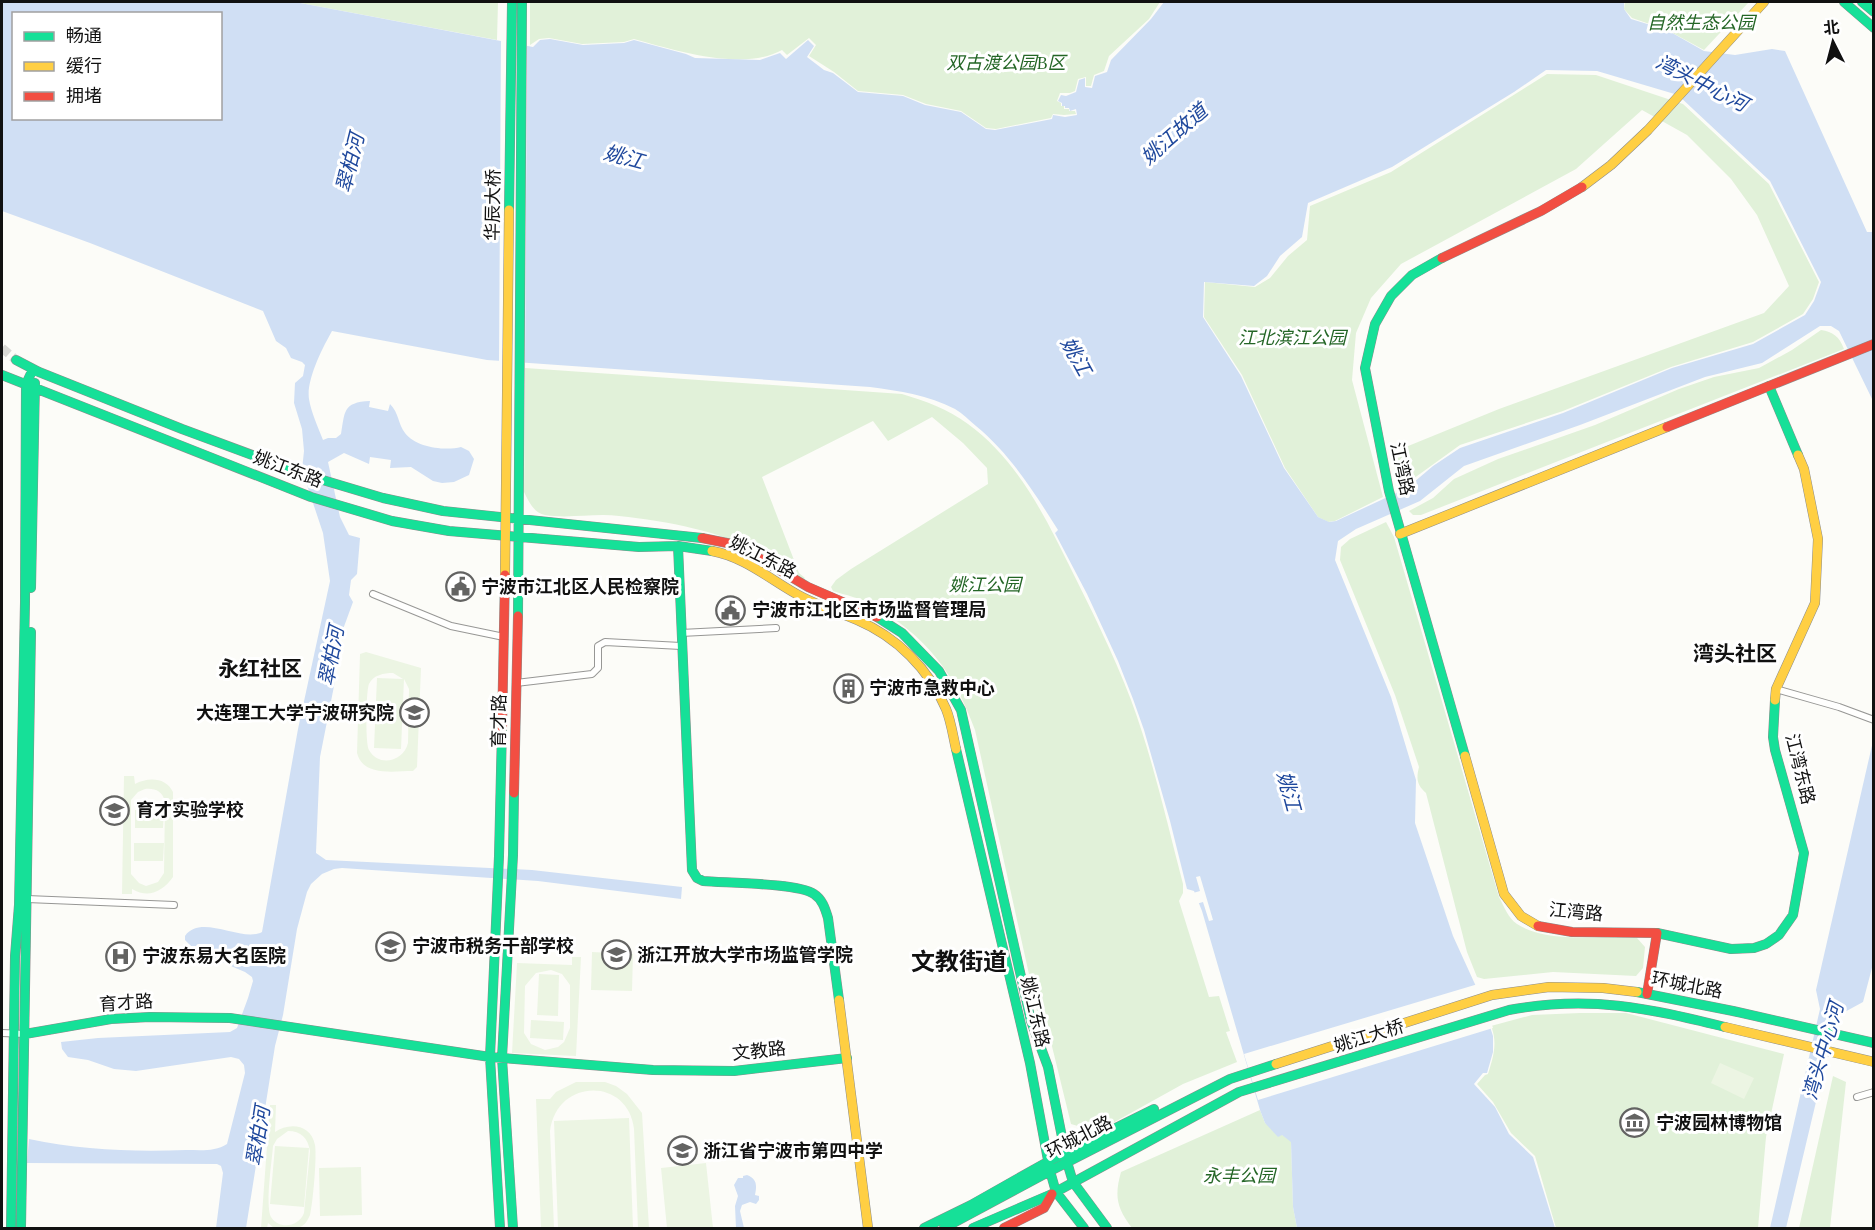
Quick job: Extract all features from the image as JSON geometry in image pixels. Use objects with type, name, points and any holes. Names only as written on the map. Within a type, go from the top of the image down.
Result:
[{"type":"main road","name":"华辰大桥","points":[[508,384],[512,2]]},
{"type":"main road","name":"华辰大桥","points":[[518,385],[522,2]]},
{"type":"main road","name":"江湾路","points":[[1657,933],[1556,931],[1528,921],[1514,909],[1504,894],[1400,534],[1365,368],[1370,335],[1383,307],[1400,284],[1429,265],[1540,211],[1587,184],[1607,169],[1663,114],[1764,2]]},
{"type":"main road","points":[[1844,2],[1874,28]]},
{"type":"main road","points":[[1862,2],[1874,12]]},
{"type":"main road","points":[[1400,534],[1874,344]]},
{"type":"main road","name":"姚江东路","points":[[16,360],[36,371],[306,475],[383,498],[442,511],[659,533],[737,545],[808,587],[880,619],[902,633],[939,671],[962,710],[1030,1021],[1048,1067],[1073,1182]]},
{"type":"main road","points":[[11,1228],[15,956],[19,905],[30,385],[36,371]]},
{"type":"main road","name":"姚江东路","points":[[2,375],[127,426],[311,496],[392,521],[449,531],[519,538],[639,547],[678,546],[722,553],[770,576],[802,597],[878,630],[911,655],[935,686],[947,711],[1030,1063],[1054,1193]]},
{"type":"main road","name":"育才路","points":[[500,1228],[489,1057],[499,856],[508,384]]},
{"type":"main road","points":[[21,1228],[27,899],[30,385]]},
{"type":"main road","name":"育才路","points":[[513,1228],[502,1058],[513,855],[519,538],[518,385]]},
{"type":"main road","name":"江湾东路","points":[[1657,933],[1731,949],[1754,948],[1766,944],[1779,935],[1793,915],[1804,853],[1773,737],[1776,689],[1815,603],[1818,539],[1804,469],[1769,386]]},
{"type":"main road","points":[[678,546],[692,870],[697,878],[703,881],[802,888],[812,891],[822,900],[829,924],[868,1228]]},
{"type":"main road","points":[[1647,994],[1657,933]]},
{"type":"main road","name":"环城北路","points":[[1492,995],[1542,986],[1613,989],[1744,1014],[1874,1043]]},
{"type":"main road","name":"姚江大桥","points":[[1230,1078],[1492,995]]},
{"type":"main road","name":"环城北路","points":[[1509,1010],[1541,1003],[1596,1001],[1640,1007],[1874,1062]]},
{"type":"main road","name":"姚江大桥","points":[[1239,1092],[1509,1010]]},
{"type":"main road","name":"育才路","points":[[25,1034],[111,1019],[230,1018],[489,1057]]},
{"type":"main road","points":[[489,1057],[502,1058]]},
{"type":"main road","name":"文教路","points":[[502,1058],[653,1070],[734,1071],[847,1058]]},
{"type":"main road","name":"环城北路","points":[[944,1228],[1049,1166],[1230,1078]]},
{"type":"main road","name":"环城北路","points":[[974,1228],[1054,1193],[1239,1092]]},
{"type":"main road","points":[[924,1228],[1049,1166]]},
{"type":"main road","points":[[1073,1182],[1107,1228]]},
{"type":"main road","points":[[1004,1228],[1044,1208],[1054,1193],[1084,1228]]},
{"type":"street","points":[[373,594],[451,626],[504,637]]},
{"type":"street","points":[[681,633],[776,628]]},
{"type":"street","points":[[516,682],[592,675],[598,668],[598,646],[605,642],[681,646]]},
{"type":"street","points":[[1776,689],[1839,707],[1870,719]]},
{"type":"street","points":[[27,899],[174,905]]},
{"type":"street","points":[[2,1033],[25,1034]]},
{"type":"street","points":[[1857,1097],[1874,1092]]},
{"type":"green space","points":[[295,2],[498,2],[497,40]]},
{"type":"green space","name":"双古渡公园B区","points":[[530,2],[1160,2],[1149,19],[1109,56],[1104,71],[1094,75],[1091,86],[1086,86],[1086,77],[1078,79],[1075,91],[1060,93],[1057,101],[1064,106],[1064,109],[1075,111],[1076,114],[1053,114],[1051,118],[996,129],[986,128],[961,111],[926,104],[903,95],[858,91],[809,56],[816,45],[809,38],[787,55],[782,50],[748,59],[708,57],[634,39],[624,42],[582,44],[549,38],[539,39],[530,45]]},
{"type":"green space","name":"自然生态公园","points":[[1625,2],[1749,2],[1704,50],[1667,30],[1632,18],[1624,9]]},
{"type":"green space","name":"江北滨江公园","points":[[1547,74],[1596,75],[1683,104],[1769,184],[1819,282],[1813,299],[1803,314],[1753,342],[1671,367],[1563,411],[1460,445],[1399,489],[1391,453],[1499,409],[1764,313],[1789,286],[1757,215],[1731,179],[1687,135],[1642,110],[1576,169],[1401,264],[1371,298],[1356,333],[1352,380],[1383,497],[1335,521],[1328,522],[1318,517],[1285,468],[1242,375],[1204,317],[1205,282],[1255,287],[1270,278],[1288,256],[1307,240],[1310,206],[1391,172]]},
{"type":"green space","points":[[1821,330],[1835,335],[1844,349],[1421,515],[1413,515],[1409,511],[1433,498],[1454,479],[1498,459],[1595,425],[1679,389],[1714,377],[1759,368],[1792,350]]},
{"type":"green space","name":"姚江公园","points":[[525,368],[902,394],[952,414],[985,438],[1014,469],[1038,506],[1093,614],[1124,683],[1153,768],[1183,884],[1183,893],[1179,901],[1209,997],[1219,996],[1230,1031],[1226,1032],[1237,1062],[1183,1084],[1111,1124],[1088,1129],[1071,1124],[1048,1030],[1038,1015],[975,730],[967,709],[958,690],[936,657],[908,629],[868,603],[833,591],[831,587],[836,580],[851,569],[988,484],[987,468],[963,443],[932,417],[888,441],[873,421],[762,477],[799,573],[805,578],[802,581],[761,553],[739,543],[692,528],[619,516],[554,516],[538,512],[524,492]]},
{"type":"green space","points":[[1386,522],[1394,537],[1499,897],[1506,912],[1517,924],[1543,934],[1637,938],[1645,947],[1643,968],[1636,976],[1553,972],[1484,979],[1477,977],[1467,952],[1426,793],[1418,782],[1419,767],[1395,695],[1340,560],[1341,547],[1350,539]]},
{"type":"green space","points":[[366,652],[421,668],[417,767],[413,771],[380,771],[360,761],[357,753],[360,654]],"holes":[[[386,673],[393,673],[403,679],[377,678],[374,748],[401,749],[404,679],[409,689],[406,749],[397,758],[379,759],[373,756],[368,746],[366,717],[369,684],[376,677]]]},
{"type":"green space","points":[[124,776],[134,776],[135,784],[145,780],[161,781],[166,783],[173,792],[173,877],[155,892],[144,893],[132,889],[132,894],[122,894]],"holes":[[[145,789],[155,790],[165,801],[164,873],[158,882],[146,886],[139,883],[131,874],[131,800],[138,792]]]},
{"type":"green space","points":[[135,810],[164,811],[163,828],[135,828]]},
{"type":"green space","points":[[134,843],[164,843],[163,861],[134,861]]},
{"type":"green space","points":[[592,952],[633,954],[632,991],[591,990]]},
{"type":"green space","points":[[572,957],[581,957],[576,1056],[512,1053],[517,963],[572,965]],"holes":[[[551,970],[562,974],[570,985],[570,1028],[564,1042],[558,1047],[545,1050],[531,1044],[524,1033],[525,986],[536,973]]]},
{"type":"green space","points":[[539,974],[559,975],[558,1016],[537,1015]]},
{"type":"green space","points":[[1626,1013],[1784,1054],[1766,1137],[1758,1228],[1556,1228],[1535,1156],[1511,1133],[1493,1102],[1477,1084],[1488,1074],[1493,1056],[1494,1038],[1491,1026],[1532,1015]]},
{"type":"green space","points":[[531,1020],[564,1022],[563,1040],[530,1038]]},
{"type":"green space","points":[[1720,1063],[1754,1078],[1744,1099],[1711,1083]]},
{"type":"green space","points":[[1833,1076],[1846,1082],[1830,1228],[1799,1228]]},
{"type":"green space","points":[[576,1082],[605,1082],[616,1086],[627,1094],[642,1113],[649,1228],[638,1228],[634,1129],[629,1112],[619,1100],[607,1093],[592,1091],[578,1093],[565,1101],[555,1114],[550,1131],[554,1228],[541,1228],[536,1099],[550,1099],[556,1092]]},
{"type":"green space","points":[[270,1105],[276,1105],[275,1132],[293,1126],[304,1129],[313,1138],[315,1159],[312,1201],[310,1215],[302,1226],[292,1229],[274,1228],[268,1223],[267,1228],[261,1228]],"holes":[[[288,1131],[297,1132],[303,1136],[308,1142],[310,1151],[304,1213],[298,1221],[284,1225],[271,1217],[269,1193],[273,1146],[277,1139]]]},
{"type":"green space","name":"永丰公园","points":[[1260,1110],[1265,1123],[1291,1141],[1293,1207],[1297,1228],[1132,1228],[1118,1202],[1121,1172]]},
{"type":"green space","points":[[629,1118],[633,1228],[558,1228],[554,1121]]},
{"type":"green space","points":[[275,1146],[309,1148],[304,1207],[270,1204]]},
{"type":"green space","points":[[706,1163],[713,1228],[667,1228],[661,1168]]},
{"type":"green space","points":[[361,1167],[362,1215],[320,1216],[319,1168]]},
{"type":"water","points":[[2,2],[295,2],[533,47],[540,40],[550,39],[583,45],[624,43],[634,40],[695,58],[760,60],[780,53],[786,59],[808,40],[814,46],[807,57],[858,92],[903,96],[925,105],[961,112],[986,129],[995,130],[1052,119],[1053,115],[1065,117],[1077,115],[1076,109],[1070,111],[1058,101],[1061,95],[1066,96],[1076,92],[1079,80],[1085,78],[1085,87],[1092,88],[1095,76],[1107,72],[1111,60],[1151,19],[1164,2],[1624,2],[1624,9],[1631,19],[1667,30],[1704,51],[1735,55],[1772,49],[1785,51],[1867,232],[1873,232],[1873,401],[1839,331],[1831,326],[1820,326],[1762,363],[1705,377],[1464,466],[1420,501],[1356,529],[1338,541],[1335,560],[1391,697],[1416,780],[1415,823],[1453,936],[1479,993],[1493,1036],[1493,1052],[1487,1073],[1483,1073],[1474,1084],[1495,1107],[1509,1134],[1533,1157],[1555,1228],[1297,1228],[1293,1207],[1291,1142],[1282,1135],[1278,1137],[1265,1123],[1260,1110],[1202,911],[1194,891],[1187,889],[1170,821],[1133,699],[1087,594],[1055,533],[1058,530],[1021,475],[989,437],[966,417],[945,404],[892,390],[487,360],[332,331],[316,364],[309,391],[311,409],[323,440],[336,438],[341,434],[345,415],[350,406],[370,401],[369,407],[388,411],[390,404],[405,433],[416,442],[447,449],[461,447],[469,451],[474,459],[469,475],[454,482],[442,483],[433,481],[411,467],[390,468],[391,460],[370,457],[369,464],[344,453],[328,462],[340,517],[349,535],[360,538],[357,574],[351,580],[349,595],[353,602],[342,632],[320,757],[316,853],[326,860],[532,870],[682,887],[681,899],[538,881],[342,868],[322,874],[311,884],[307,892],[297,929],[283,1015],[275,1046],[246,1228],[216,1228],[223,1173],[221,1166],[217,1164],[27,1163],[29,1139],[68,1146],[127,1150],[207,1150],[227,1144],[245,1073],[244,1065],[239,1059],[231,1057],[136,1071],[114,1069],[88,1060],[68,1057],[62,1049],[61,1042],[98,1038],[230,1032],[237,1028],[248,998],[252,977],[191,946],[185,940],[185,936],[201,927],[244,934],[262,932],[298,729],[330,581],[323,533],[302,470],[304,451],[302,429],[294,403],[295,383],[303,376],[305,365],[291,358],[286,348],[276,341],[263,311],[2,211]],"holes":[[[1546,70],[1597,71],[1678,95],[1770,181],[1821,282],[1814,301],[1805,315],[1753,344],[1672,368],[1563,413],[1460,448],[1433,466],[1407,488],[1336,521],[1329,522],[1318,517],[1284,468],[1241,376],[1203,317],[1204,282],[1254,286],[1267,276],[1280,256],[1302,237],[1308,203],[1392,167]]]},
{"type":"water","name":"湾头中心河","points":[[1873,741],[1873,964],[1863,1002],[1841,1014],[1825,1064],[1786,1228],[1770,1228],[1820,1009],[1816,990]]},
{"type":"water","points":[[747,1175],[754,1180],[755,1195],[759,1196],[759,1200],[756,1204],[750,1202],[742,1205],[740,1211],[744,1228],[736,1228],[735,1206],[738,1196],[734,1185],[738,1178]]},
{"type":"pier","points":[[501,37],[527,43],[525,366],[499,364]]},
{"type":"pier","points":[[1200,876],[1213,920],[1209,921],[1203,902],[1196,904],[1193,893],[1200,891],[1196,877]]},
{"type":"pier","points":[[1478,984],[1493,1028],[1258,1100],[1244,1054]]},
{"type":"tunnel","points":[[2,348],[16,360]]},
{"type":"traffic: fast","points":[[509,210],[512,2]]},
{"type":"traffic: fast","points":[[518,616],[522,2]]},
{"type":"traffic: fast","points":[[1844,2],[1874,28]]},
{"type":"traffic: fast","points":[[1862,2],[1874,12]]},
{"type":"traffic: fast","points":[[1442,258],[1412,275],[1391,296],[1375,324],[1365,368],[1389,491],[1465,756]]},
{"type":"traffic: fast","points":[[16,360],[39,372],[182,429],[306,475],[383,498],[443,511],[702,538]]},
{"type":"traffic: fast","points":[[11,1228],[15,956],[19,905],[25,602],[26,384],[33,369]]},
{"type":"traffic: fast","points":[[2,375],[311,497],[392,521],[449,531],[639,547],[678,546],[712,551]]},
{"type":"traffic: fast","points":[[31,588],[35,383]]},
{"type":"traffic: fast","points":[[1769,386],[1798,455]]},
{"type":"traffic: fast","points":[[678,546],[692,870],[697,878],[703,881],[778,886],[806,890],[817,896],[828,918],[839,1000]]},
{"type":"traffic: fast","points":[[877,617],[902,633],[939,671],[961,710],[1031,1021],[1048,1067],[1067,1162],[1073,1182],[1107,1228]]},
{"type":"traffic: fast","points":[[21,1228],[31,632]]},
{"type":"traffic: fast","points":[[1657,933],[1731,949],[1754,948],[1766,944],[1779,935],[1793,915],[1804,853],[1775,750],[1773,737],[1775,700]]},
{"type":"traffic: fast","points":[[500,1228],[490,1057],[502,729]]},
{"type":"traffic: fast","points":[[956,749],[1030,1063],[1050,1171],[1056,1192],[1084,1228]]},
{"type":"traffic: fast","points":[[513,1228],[502,1058],[513,855],[514,793]]},
{"type":"traffic: fast","points":[[1637,992],[1874,1043]]},
{"type":"traffic: fast","points":[[973,1228],[1052,1194],[1239,1092],[1509,1010],[1566,1004],[1618,1006],[1670,1014],[1725,1027]]},
{"type":"traffic: fast","points":[[25,1034],[111,1019],[230,1018],[490,1057],[653,1070],[734,1071],[847,1058]]},
{"type":"traffic: fast","points":[[944,1228],[1230,1079],[1276,1064]]},
{"type":"traffic: fast","points":[[924,1228],[971,1205],[1049,1161],[1154,1109]]},
{"type":"traffic: slow","points":[[1582,187],[1611,165],[1648,130],[1764,2]]},
{"type":"traffic: slow","points":[[505,575],[509,210]]},
{"type":"traffic: slow","points":[[1400,534],[1667,427]]},
{"type":"traffic: slow","points":[[1775,700],[1776,689],[1815,603],[1818,539],[1804,469],[1798,455]]},
{"type":"traffic: slow","points":[[712,551],[748,564],[802,597],[872,627],[898,645],[921,668],[939,694],[948,714],[956,749]]},
{"type":"traffic: slow","points":[[1465,756],[1504,894],[1521,916],[1538,926]]},
{"type":"traffic: slow","points":[[1276,1064],[1492,995],[1549,987],[1603,988],[1637,992]]},
{"type":"traffic: slow","points":[[839,1000],[868,1228]]},
{"type":"traffic: slow","points":[[1725,1027],[1874,1062]]},
{"type":"traffic: jam","points":[[1442,258],[1541,211],[1582,187]]},
{"type":"traffic: jam","points":[[1667,427],[1874,344]]},
{"type":"traffic: jam","points":[[702,538],[737,545],[808,587],[877,617]]},
{"type":"traffic: jam","points":[[502,729],[505,575]]},
{"type":"traffic: jam","points":[[514,793],[518,616]]},
{"type":"traffic: jam","points":[[1538,926],[1572,932],[1657,933],[1647,994]]},
{"type":"traffic: jam","points":[[1004,1228],[1044,1208],[1052,1194]]},
{"type":"place","name":"宁波市江北区人民检察院","points":[[460,587]]},
{"type":"place","name":"宁波市江北区市场监督管理局","points":[[731,610]]},
{"type":"place","name":"宁波市急救中心","points":[[848,688]]},
{"type":"place","name":"大连理工大学宁波研究院","points":[[415,713]]},
{"type":"place","name":"育才实验学校","points":[[115,810]]},
{"type":"place","name":"宁波市税务干部学校","points":[[391,946]]},
{"type":"place","name":"浙江开放大学市场监管学院","points":[[616,955]]},
{"type":"place","name":"宁波东易大名医院","points":[[121,956]]},
{"type":"place","name":"宁波园林博物馆","points":[[1635,1123]]},
{"type":"place","name":"浙江省宁波市第四中学","points":[[682,1151]]},
{"type":"district","name":"湾头社区","points":[[1735,654]]},
{"type":"district","name":"永红社区","points":[[260,669]]},
{"type":"district","name":"文教街道","points":[[959,962]]},
{"type":"water label","name":"姚江故道","points":[[1174,134]]},
{"type":"water label","name":"姚江","points":[[624,157]]},
{"type":"water label","name":"翠柏河","points":[[350,163]]},
{"type":"water label","name":"姚江","points":[[1076,356]]},
{"type":"water label","name":"翠柏河","points":[[331,656]]},
{"type":"water label","name":"姚江","points":[[1289,791]]},
{"type":"water label","name":"翠柏河","points":[[258,1136]]}]
